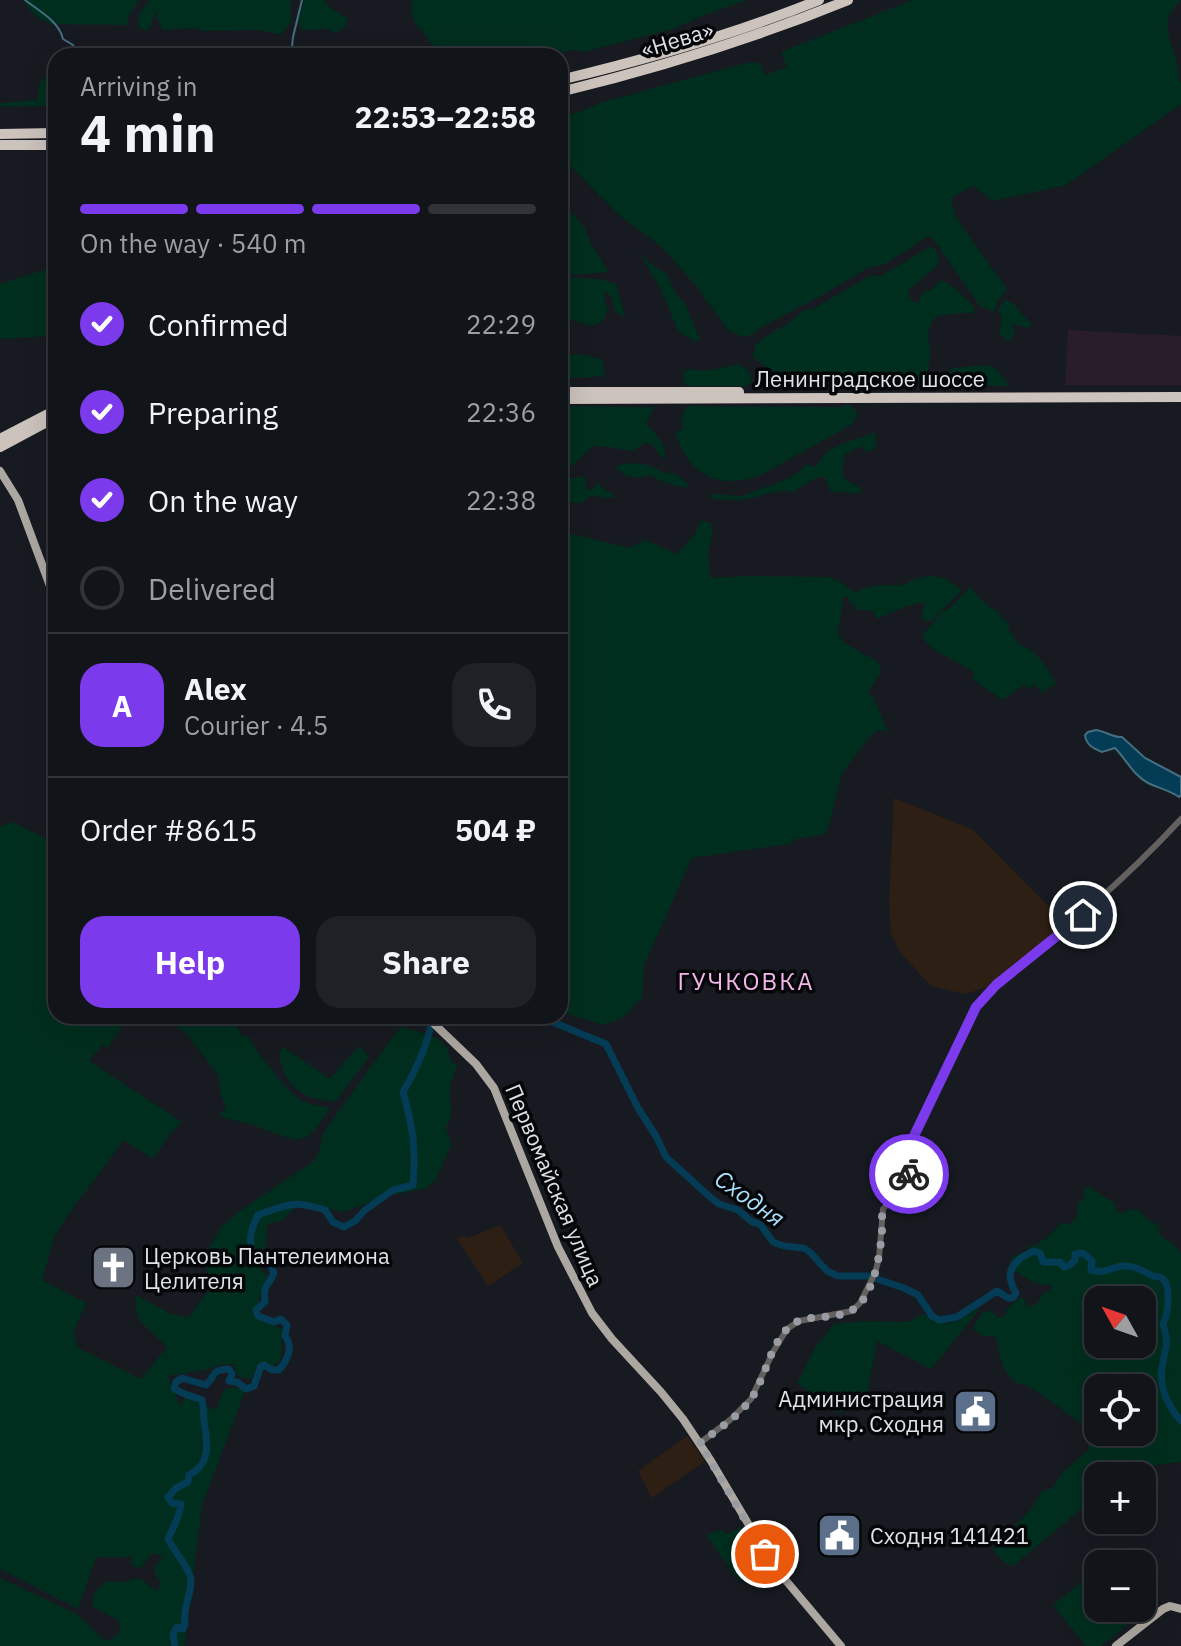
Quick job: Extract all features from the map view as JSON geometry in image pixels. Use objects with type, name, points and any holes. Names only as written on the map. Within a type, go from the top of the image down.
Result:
[{"type":"highway","name":"«Нева»","points":[[568,78],[710,39],[819,0]]},
{"type":"highway","name":"«Нева»","points":[[568,90],[714,49],[848,0]]},
{"type":"highway","points":[[0,134],[48,133]]},
{"type":"highway","points":[[0,145],[48,145]]},
{"type":"highway","name":"Ленинградское шоссе","points":[[568,392],[1181,391]]},
{"type":"highway","name":"Ленинградское шоссе","points":[[568,399],[1181,397]]},
{"type":"highway","points":[[3,443],[33,420],[48,413]]},
{"type":"highway","points":[[3,443],[48,421]]},
{"type":"main road","points":[[0,455],[3,443]]},
{"type":"main road","points":[[1,471],[18,500],[48,581]]},
{"type":"main road","name":"Первомайская улица","points":[[435,1024],[476,1064],[494,1088],[558,1247],[592,1313],[669,1400],[700,1443],[772,1564],[841,1646]]},
{"type":"main road","points":[[1116,1646],[1163,1609],[1170,1606],[1181,1609]]},
{"type":"street","points":[[700,1443],[751,1399],[787,1329],[799,1321],[852,1311],[860,1303],[879,1258],[883,1209],[907,1183],[914,1136],[976,1007],[996,985],[1095,904],[1181,819]]},
{"type":"shaded area","points":[[1068,330],[1181,336],[1181,385],[1065,385]]},
{"type":"shaded area","points":[[894,798],[972,829],[1067,925],[989,986],[966,994],[931,986],[900,952],[891,934],[889,903]]},
{"type":"shaded area","points":[[500,1225],[523,1263],[488,1286],[457,1239],[462,1236],[468,1238]]},
{"type":"shaded area","points":[[687,1436],[705,1461],[652,1498],[638,1471]]},
{"type":"green space","points":[[24,0],[139,0],[128,17],[127,25],[53,24],[36,15]]},
{"type":"green space","points":[[150,0],[291,0],[291,22],[281,34],[255,30],[201,31],[197,28],[162,30],[156,17],[160,8],[145,31],[140,28],[138,20]]},
{"type":"green space","points":[[304,0],[324,0],[348,19],[345,27],[335,33],[327,29],[303,30],[298,22]]},
{"type":"green space","points":[[412,0],[747,0],[673,29],[583,52],[568,51],[568,48],[434,48],[417,26]]},
{"type":"green space","points":[[913,0],[1181,0],[1172,10],[1168,29],[1181,83],[1181,104],[1066,185],[993,201],[973,186],[951,198],[956,218],[1007,289],[994,312],[980,306],[928,236],[885,264],[868,268],[761,327],[752,335],[743,337],[728,330],[697,287],[662,247],[620,216],[568,163],[568,116],[603,102],[746,63],[760,63],[765,75],[787,67],[781,52]]},
{"type":"green space","points":[[48,74],[48,106],[0,107],[0,103],[37,100],[40,83]]},
{"type":"green space","points":[[568,210],[584,226],[608,272],[568,275]]},
{"type":"green space","points":[[931,246],[937,252],[939,264],[908,291],[911,299],[919,303],[921,294],[941,280],[955,288],[975,308],[973,313],[935,317],[928,333],[930,358],[926,379],[915,383],[799,383],[769,369],[753,357],[755,345],[803,311],[815,308],[869,276],[881,276]]},
{"type":"green space","points":[[632,247],[666,273],[685,304],[700,340],[694,341],[678,331],[660,287]]},
{"type":"green space","points":[[48,269],[48,336],[0,339],[0,284]]},
{"type":"green space","points":[[568,277],[599,279],[617,285],[625,315],[614,311],[611,297],[604,291],[608,310],[603,321],[592,326],[569,319]]},
{"type":"green space","points":[[1005,300],[1013,303],[1032,325],[1027,328],[1012,326],[1015,335],[1008,341],[999,333],[1002,318],[998,310]]},
{"type":"green space","points":[[568,354],[588,355],[602,360],[603,376],[568,378]]},
{"type":"green space","points":[[739,364],[751,376],[752,382],[747,386],[687,386],[683,381],[684,372],[689,369],[708,370]]},
{"type":"green space","points":[[987,365],[995,368],[1010,386],[938,385],[954,368]]},
{"type":"green space","points":[[846,404],[858,413],[853,424],[759,476],[740,480],[723,481],[704,474],[683,452],[675,432],[683,430],[683,412],[687,406],[842,407]]},
{"type":"green space","points":[[568,406],[654,407],[646,423],[663,444],[664,459],[653,445],[646,443],[632,451],[593,446],[568,467]]},
{"type":"green space","points":[[875,432],[876,449],[866,452],[862,446],[844,455],[843,476],[860,487],[862,492],[831,492],[825,477],[816,478],[793,492],[775,492],[743,500],[712,499],[712,494],[742,496],[792,477],[808,464],[815,467],[832,449]]},
{"type":"green space","points":[[630,463],[674,473],[689,487],[670,484],[651,475],[628,476],[616,468]]},
{"type":"green space","points":[[585,476],[586,488],[591,490],[598,483],[614,494],[614,498],[590,496],[581,503],[568,502],[568,477]]},
{"type":"green space","points":[[701,521],[711,523],[712,538],[708,551],[710,578],[829,577],[855,593],[871,587],[902,585],[935,576],[946,579],[962,590],[931,621],[921,619],[925,602],[877,619],[871,610],[860,610],[847,597],[843,597],[838,634],[843,642],[878,662],[881,672],[868,692],[888,731],[876,731],[842,773],[824,835],[799,838],[788,844],[692,858],[644,965],[642,998],[622,1018],[603,1025],[568,1014],[568,533],[629,548],[645,540],[677,554],[695,534]]},
{"type":"green space","points":[[971,587],[978,597],[1009,622],[1009,629],[1018,644],[1036,654],[1056,683],[1042,693],[1035,684],[1028,689],[1024,685],[1003,700],[972,679],[975,674],[969,669],[927,643],[922,636],[941,613]]},
{"type":"green space","points":[[12,822],[48,839],[48,1024],[124,1024],[107,1048],[102,1045],[89,1061],[182,1122],[153,1159],[124,1140],[54,1238],[42,1280],[86,1303],[73,1333],[78,1348],[141,1379],[167,1347],[141,1322],[135,1309],[136,1295],[171,1314],[189,1317],[210,1288],[204,1256],[223,1225],[314,1161],[323,1133],[402,1027],[440,1040],[449,1052],[451,1062],[458,1065],[450,1085],[451,1111],[446,1127],[451,1145],[436,1179],[427,1188],[387,1196],[343,1212],[300,1202],[283,1220],[267,1224],[265,1253],[250,1259],[268,1276],[260,1296],[257,1317],[282,1329],[281,1358],[273,1367],[259,1362],[251,1379],[239,1377],[233,1364],[168,1376],[180,1406],[185,1398],[212,1410],[217,1407],[224,1390],[233,1387],[245,1391],[202,1505],[184,1646],[0,1646],[0,1578],[77,1614],[105,1641],[117,1634],[119,1621],[93,1607],[96,1592],[107,1581],[134,1579],[141,1579],[158,1590],[161,1583],[154,1567],[163,1558],[152,1554],[140,1568],[134,1567],[130,1561],[134,1557],[96,1557],[78,1609],[0,1569],[0,827]]},
{"type":"green space","points":[[172,1024],[235,1024],[242,1036],[249,1037],[290,1092],[309,1103],[330,1108],[315,1130],[307,1137],[294,1140],[225,1118],[220,1114],[226,1107],[220,1092],[219,1076],[187,1034]]},
{"type":"green space","points":[[359,1046],[369,1057],[336,1101],[314,1098],[297,1089],[285,1074],[279,1053],[283,1047],[330,1079]]},
{"type":"green space","points":[[1091,1187],[1114,1202],[1121,1213],[1130,1209],[1139,1210],[1160,1227],[1159,1235],[1176,1246],[1181,1254],[1181,1462],[1156,1465],[1156,1462],[1084,1462],[1084,1507],[1013,1566],[1004,1562],[993,1550],[1033,1507],[1042,1491],[1053,1488],[1061,1474],[1089,1446],[1156,1446],[1156,1374],[1084,1374],[1084,1425],[1027,1385],[1013,1380],[1008,1375],[994,1336],[984,1336],[973,1329],[982,1312],[991,1311],[1002,1318],[1020,1298],[1024,1298],[1027,1307],[1037,1303],[1043,1293],[1051,1290],[1050,1284],[1039,1284],[1010,1270],[1012,1257],[1028,1250],[1027,1245],[1032,1247],[1048,1237],[1061,1223],[1074,1222],[1078,1203],[1085,1197],[1084,1192]]},
{"type":"green space","points":[[981,1307],[931,1369],[877,1341],[866,1401],[840,1413],[797,1383],[815,1348],[834,1324],[907,1322],[924,1314],[932,1320],[947,1323]]},
{"type":"green space","points":[[741,1527],[763,1567],[738,1581],[706,1535],[721,1530],[727,1534]]},
{"type":"green space","points":[[1084,1580],[1084,1622],[1125,1622],[1127,1625],[1101,1646],[1086,1646],[1053,1605]]},
{"type":"water","points":[[1096,730],[1122,737],[1145,758],[1181,777],[1181,795],[1179,797],[1143,780],[1115,748],[1102,752],[1090,746],[1085,735]]},
{"type":"waterway","points":[[25,0],[53,22],[63,39],[74,48]]},
{"type":"waterway","points":[[292,48],[302,0]]},
{"type":"waterway","name":"Сходня","points":[[175,1646],[173,1634],[177,1627],[183,1629],[185,1624],[191,1579],[168,1539],[181,1504],[172,1503],[168,1497],[188,1482],[189,1475],[201,1465],[207,1444],[202,1400],[174,1388],[176,1382],[182,1378],[206,1385],[216,1372],[229,1369],[232,1374],[229,1381],[237,1382],[246,1389],[254,1386],[261,1366],[279,1370],[287,1358],[287,1325],[281,1319],[274,1322],[258,1316],[256,1310],[265,1302],[265,1289],[274,1273],[269,1263],[254,1259],[252,1253],[251,1237],[258,1215],[298,1204],[325,1210],[333,1222],[344,1227],[393,1190],[413,1185],[413,1138],[403,1092],[422,1055],[431,1024]]},
{"type":"waterway","name":"Сходня","points":[[557,1024],[606,1044],[666,1157],[719,1204],[738,1210],[752,1222],[760,1224],[773,1242],[804,1248],[827,1271],[838,1276],[868,1276],[918,1295],[932,1316],[939,1320],[957,1317],[997,1291],[1013,1298],[1016,1293],[1010,1279],[1012,1268],[1020,1258],[1034,1251],[1040,1253],[1043,1262],[1060,1262],[1064,1267],[1075,1260],[1075,1254],[1083,1253],[1092,1261],[1091,1270],[1127,1266],[1162,1278],[1168,1296],[1163,1324],[1167,1343],[1162,1383],[1168,1403],[1181,1421]]},
{"type":"way so far","points":[[765,1554],[700,1443],[751,1399],[787,1329],[809,1318],[852,1311],[860,1303],[869,1288],[879,1258],[883,1209],[907,1183],[909,1174]]},
{"type":"place","name":"Церковь Пантелеимона Целителя","points":[[113,1268]]},
{"type":"place","name":"Администрация мкр. Сходня","points":[[975,1411]]},
{"type":"place","name":"Сходня 141421","points":[[839,1535]]},
{"type":"district","name":"ГУЧКОВКА","points":[[746,981]]},
{"type":"route","points":[[909,1174],[914,1136],[976,1007],[996,985],[1083,915]]}]
